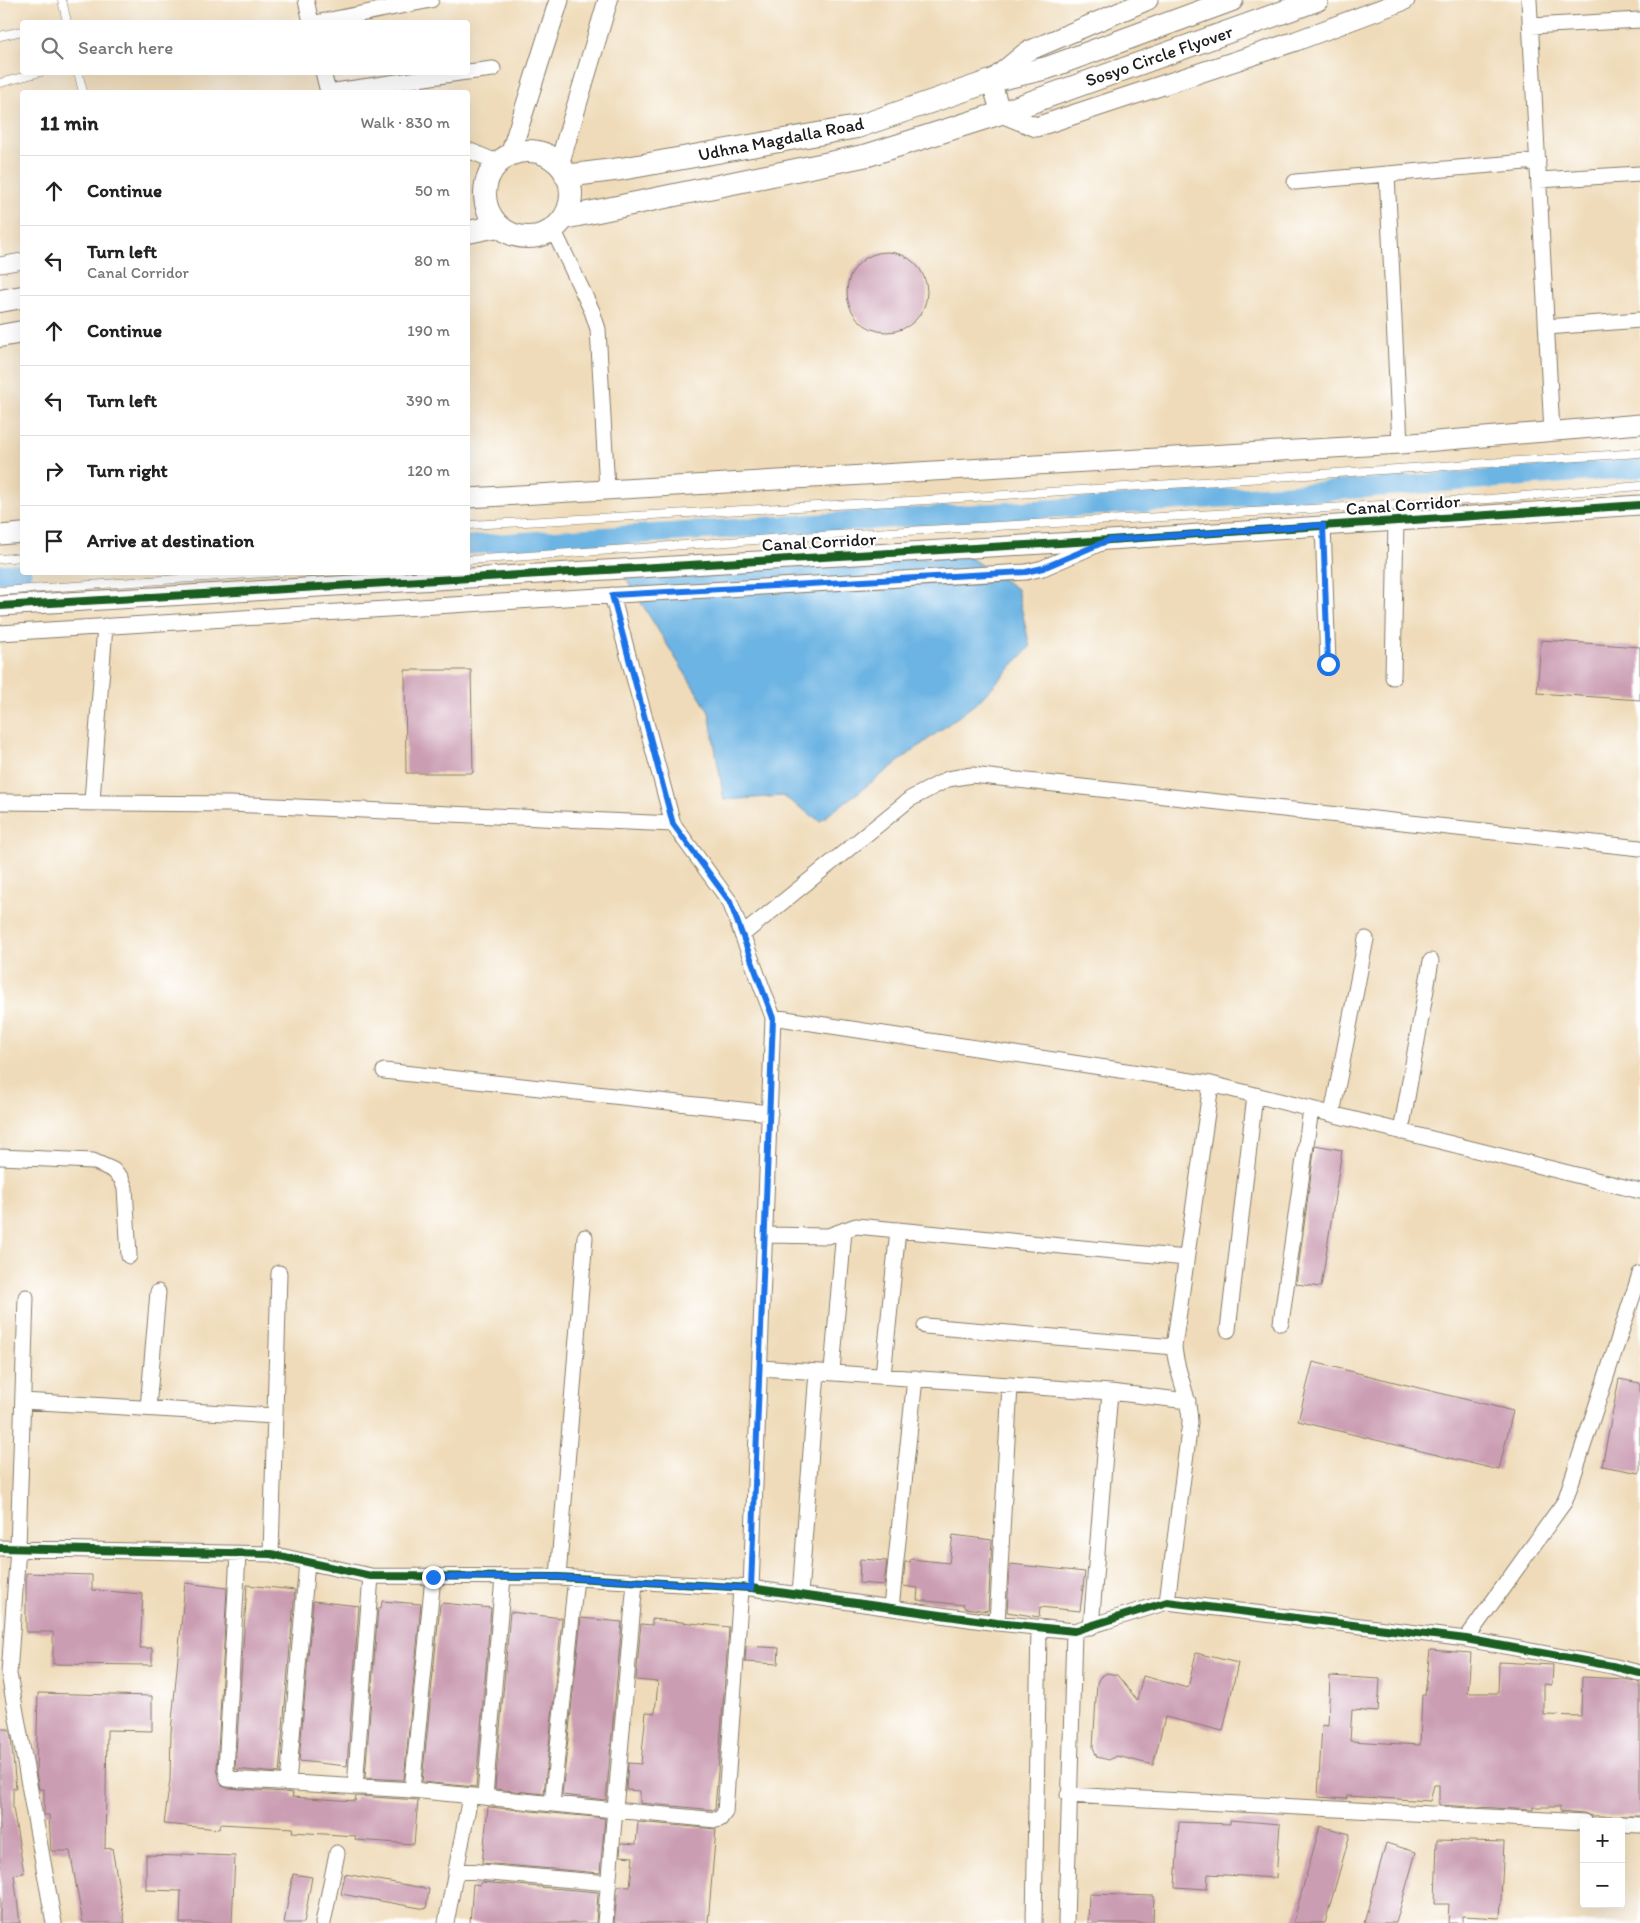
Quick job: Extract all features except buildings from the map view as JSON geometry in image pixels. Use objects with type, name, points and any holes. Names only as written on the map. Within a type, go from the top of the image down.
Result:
[{"type":"main road","name":"Sosyo Circle Flyover","points":[[991,81],[1047,68],[1232,0]]},
{"type":"main road","name":"Sosyo Circle Flyover","points":[[559,224],[868,155],[1001,113],[1317,0]]},
{"type":"main road","name":"Udhna Magdalla Road","points":[[562,170],[621,169],[857,127],[991,81]]},
{"type":"main road","points":[[522,152],[536,152],[548,157],[562,170],[570,190],[570,205],[559,224],[540,236],[526,237],[511,234],[498,226],[489,214],[485,200],[477,188],[504,159],[522,152]]},
{"type":"main road","points":[[470,232],[498,226]]},
{"type":"main road","points":[[0,301],[20,297]]},
{"type":"main road","points":[[0,336],[20,332]]},
{"type":"street","points":[[306,0],[311,20]]},
{"type":"street","points":[[330,20],[432,0]]},
{"type":"street","points":[[470,150],[504,159],[559,0]]},
{"type":"street","points":[[562,170],[608,0]]},
{"type":"street","points":[[1148,0],[1026,52],[991,81],[1001,113],[1036,128],[1296,41],[1405,0]]},
{"type":"street","points":[[1529,0],[1552,432]]},
{"type":"street","points":[[1531,26],[1640,20]]},
{"type":"street","points":[[470,72],[493,69]]},
{"type":"street","points":[[324,75],[328,90]]},
{"type":"street","points":[[342,90],[446,75]]},
{"type":"street","points":[[1295,182],[1538,161]]},
{"type":"street","points":[[1387,174],[1400,444]]},
{"type":"street","points":[[1539,180],[1640,174]]},
{"type":"street","points":[[559,224],[598,328],[606,489]]},
{"type":"street","points":[[0,265],[20,261]]},
{"type":"street","points":[[1547,328],[1640,320]]},
{"type":"street","points":[[470,498],[1400,444],[1640,424]]},
{"type":"street","name":"Canal Corridor","points":[[0,606],[1109,540],[1640,505]]},
{"type":"street","points":[[1393,677],[1396,520]]},
{"type":"street","points":[[1323,525],[1328,664]]},
{"type":"street","points":[[0,535],[20,533]]},
{"type":"street","points":[[0,633],[612,595],[1026,572],[1043,568],[1109,540]]},
{"type":"street","points":[[238,1554],[226,1776],[228,1779],[412,1790],[470,1797],[485,1796],[716,1820],[723,1816],[746,1588],[761,1368],[773,1018],[730,902],[673,824],[612,595]]},
{"type":"street","points":[[92,802],[105,626]]},
{"type":"street","points":[[742,935],[910,799],[948,779],[972,775],[1640,848]]},
{"type":"street","points":[[0,802],[230,804],[673,824]]},
{"type":"street","points":[[1332,1114],[1366,940]]},
{"type":"street","points":[[1401,1132],[1431,961]]},
{"type":"street","points":[[773,1018],[1211,1084],[1640,1191]]},
{"type":"street","points":[[384,1071],[770,1113]]},
{"type":"street","points":[[1167,1602],[1190,1423],[1188,1401],[1177,1366],[1174,1347],[1211,1084]]},
{"type":"street","points":[[1228,1330],[1255,1095]]},
{"type":"street","points":[[1281,1323],[1311,1109]]},
{"type":"street","points":[[0,1157],[93,1161],[113,1170],[121,1178],[125,1188],[129,1256]]},
{"type":"street","points":[[765,1235],[828,1236],[856,1226],[1186,1258]]},
{"type":"street","points":[[800,1595],[825,1371],[844,1230]]},
{"type":"street","points":[[883,1375],[898,1230]]},
{"type":"street","points":[[558,1577],[585,1237]]},
{"type":"street","points":[[271,1554],[280,1273]]},
{"type":"street","points":[[1466,1640],[1564,1501],[1640,1274]]},
{"type":"street","points":[[148,1408],[158,1292]]},
{"type":"street","points":[[26,1297],[18,1548],[9,1674],[54,1923]]},
{"type":"street","points":[[925,1326],[1174,1347]]},
{"type":"street","points":[[761,1368],[1110,1392],[1188,1401]]},
{"type":"street","points":[[891,1608],[915,1378]]},
{"type":"street","points":[[997,1623],[1010,1385]]},
{"type":"street","points":[[1091,1628],[1110,1392]]},
{"type":"street","points":[[22,1401],[275,1416]]},
{"type":"street","points":[[0,1548],[271,1554],[371,1576],[558,1577],[746,1588],[997,1623],[1074,1631],[1091,1628],[1167,1602],[1466,1640],[1612,1666],[1640,1673]]},
{"type":"street","points":[[288,1783],[307,1562]]},
{"type":"street","points":[[354,1787],[371,1576]]},
{"type":"street","points":[[412,1790],[433,1577]]},
{"type":"street","points":[[485,1796],[503,1577]]},
{"type":"street","points":[[552,1803],[576,1578]]},
{"type":"street","points":[[605,1923],[635,1582]]},
{"type":"street","points":[[1034,1923],[1039,1628]]},
{"type":"street","points":[[1066,1923],[1074,1631]]},
{"type":"street","points":[[1068,1796],[1580,1822]]},
{"type":"street","points":[[446,1923],[470,1797]]},
{"type":"street","points":[[1625,1824],[1640,1825]]},
{"type":"street","points":[[323,1923],[337,1852]]},
{"type":"street","points":[[456,1870],[609,1883]]},
{"type":"lane","points":[[62,0],[64,20]]},
{"type":"lane","points":[[0,36],[20,31]]},
{"type":"lane","points":[[0,83],[30,75]]},
{"type":"lane","points":[[79,75],[82,90]]},
{"type":"lane","points":[[470,525],[928,500],[1640,453]]},
{"type":"lane","points":[[470,560],[799,537],[1489,499],[1640,486]]},
{"type":"lane","points":[[0,559],[20,557]]},
{"type":"lane","points":[[0,591],[237,575]]},
{"type":"water","points":[[969,557],[1017,589],[1030,647],[979,701],[820,821],[783,796],[724,800],[709,712],[619,567]]},
{"type":"waterway","points":[[470,545],[1273,495],[1640,468]]},
{"type":"waterway","points":[[0,574],[20,572]]},
{"type":"cycle path","points":[[0,606],[1109,540],[1640,505]]},
{"type":"cycle path","points":[[0,1548],[271,1554],[371,1576],[558,1577],[751,1588],[997,1623],[1074,1631],[1167,1602],[1466,1639],[1612,1666],[1640,1673]]},
{"type":"route","points":[[433,1577],[558,1577],[741,1589],[751,1588],[761,1368],[773,1018],[730,902],[673,824],[612,595],[1026,572],[1043,568],[1109,540],[1323,525],[1328,664]]}]
